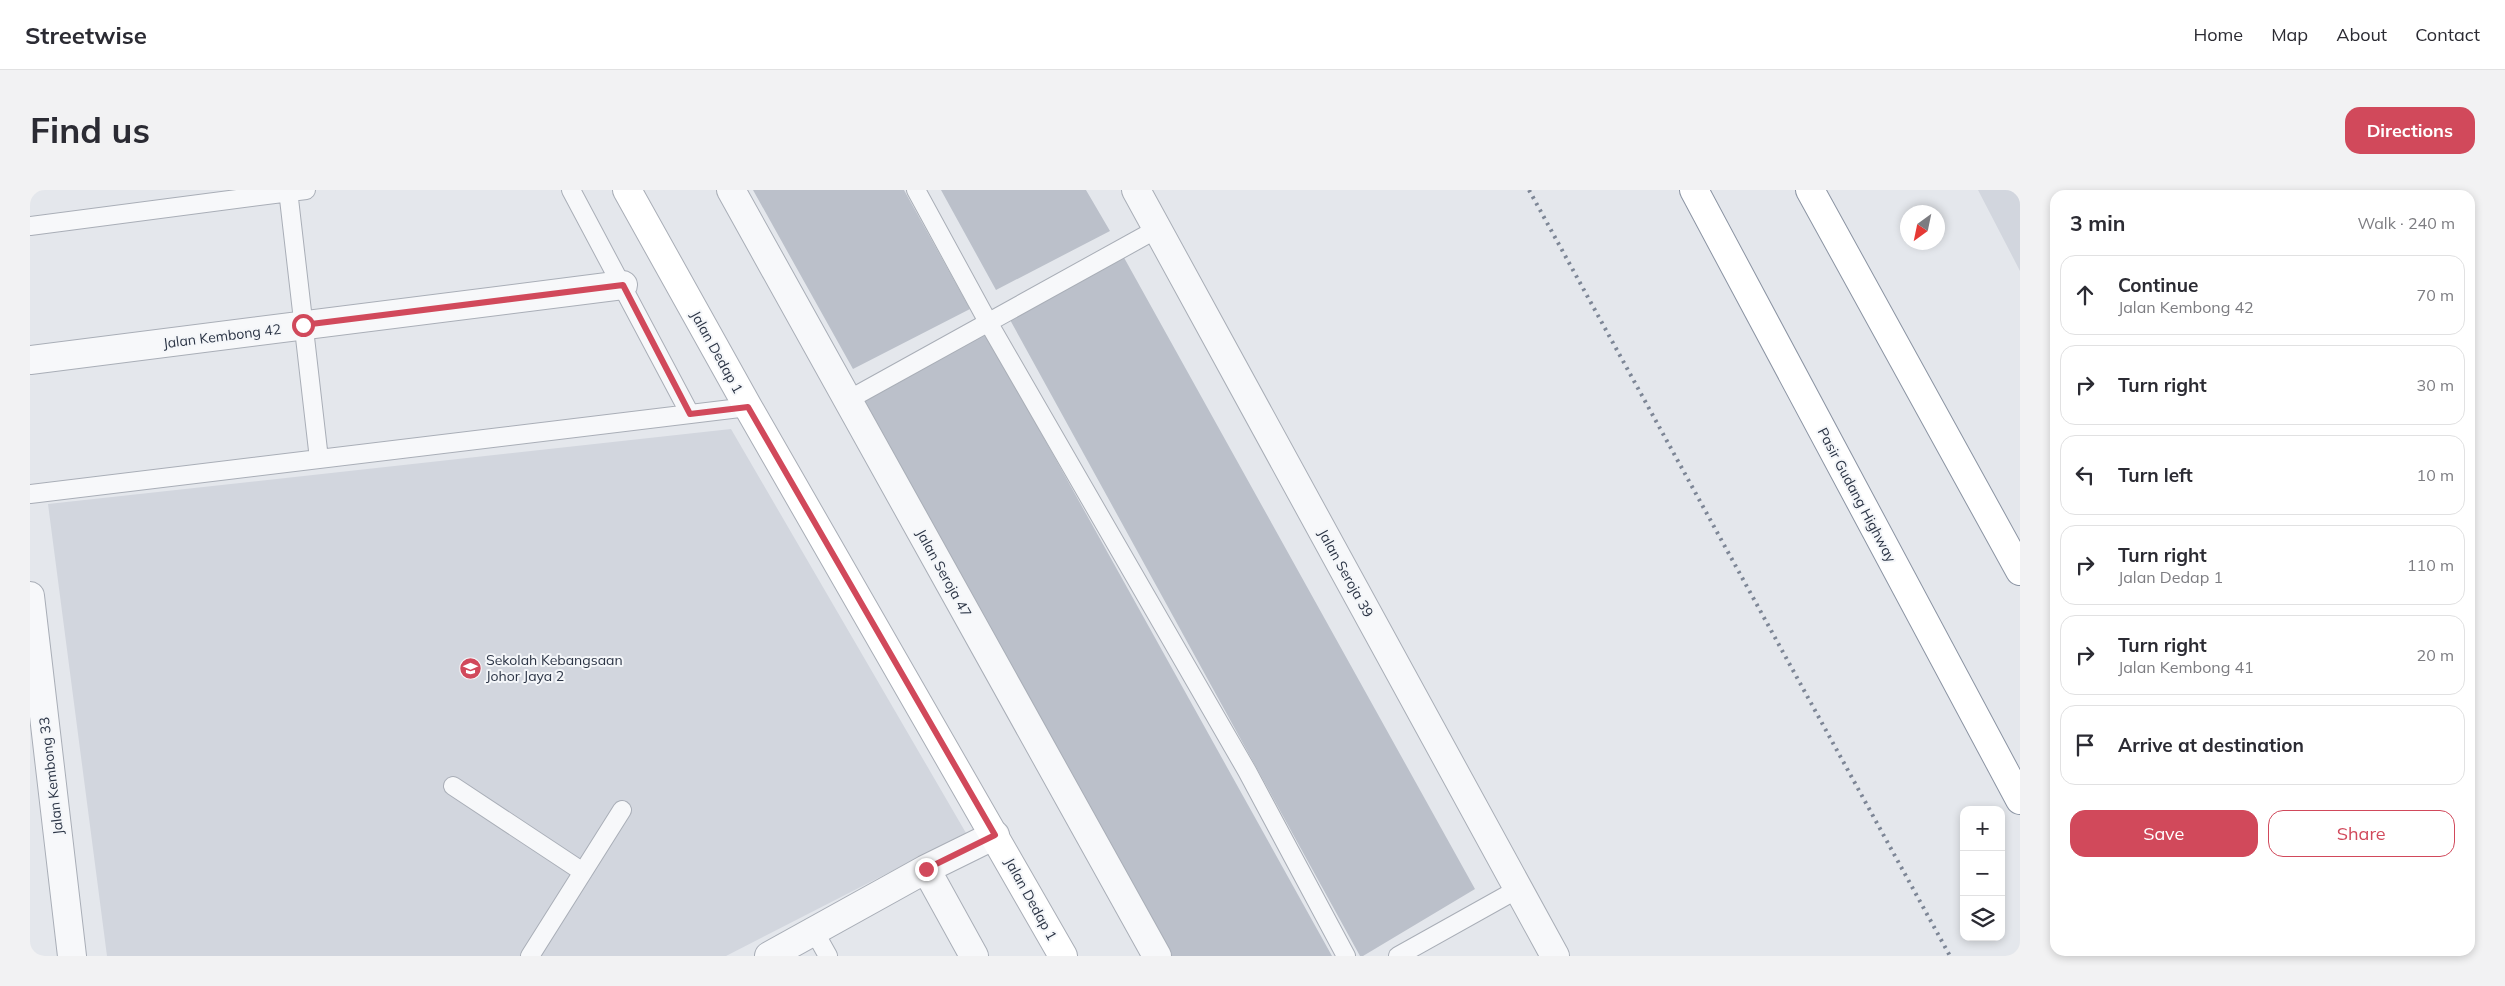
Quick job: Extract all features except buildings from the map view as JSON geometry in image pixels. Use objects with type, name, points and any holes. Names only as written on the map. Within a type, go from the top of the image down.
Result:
[{"type":"main road","name":"Jalan Dedap 1","points":[[627,190],[748,407],[1063,956]]},
{"type":"main road","name":"Pasir Gudang Highway","points":[[1694,190],[2020,800]]},
{"type":"main road","points":[[1810,190],[2020,572]]},
{"type":"street","name":"Jalan Seroja 47","points":[[730,190],[1157,956]]},
{"type":"street","name":"Jalan Seroja 39","points":[[1136,190],[1555,956]]},
{"type":"street","name":"Jalan Kembong 42","points":[[30,360],[623,285]]},
{"type":"street","name":"Jalan Kembong 33","points":[[31,612],[72,956]]},
{"type":"street","points":[[769,956],[926,869],[995,835]]},
{"type":"street","points":[[926,869],[974,956]]},
{"type":"lane","points":[[30,226],[306,190]]},
{"type":"lane","points":[[572,190],[690,414]]},
{"type":"lane","points":[[916,190],[988,322],[1247,771],[1346,956]]},
{"type":"lane","points":[[288,191],[319,459]]},
{"type":"lane","points":[[848,400],[1157,229]]},
{"type":"lane","points":[[30,494],[748,407]]},
{"type":"lane","points":[[454,786],[582,872]]},
{"type":"lane","points":[[530,956],[622,810]]},
{"type":"lane","points":[[1398,956],[1518,889]]},
{"type":"lane","points":[[814,931],[828,956]]},
{"type":"shaded area","points":[[1978,190],[2020,190],[2020,271]]},
{"type":"shaded area","name":"Sekolah Kebangsaan Johor Jaya 2","points":[[731,429],[966,833],[726,956],[107,956],[48,504]]},
{"type":"railway","points":[[1529,190],[1950,956]]},
{"type":"place","name":"Sekolah Kebangsaan Johor Jaya 2","points":[[470,668]]},
{"type":"route","points":[[303,325],[623,285],[690,414],[748,407],[995,835],[926,869]]}]
